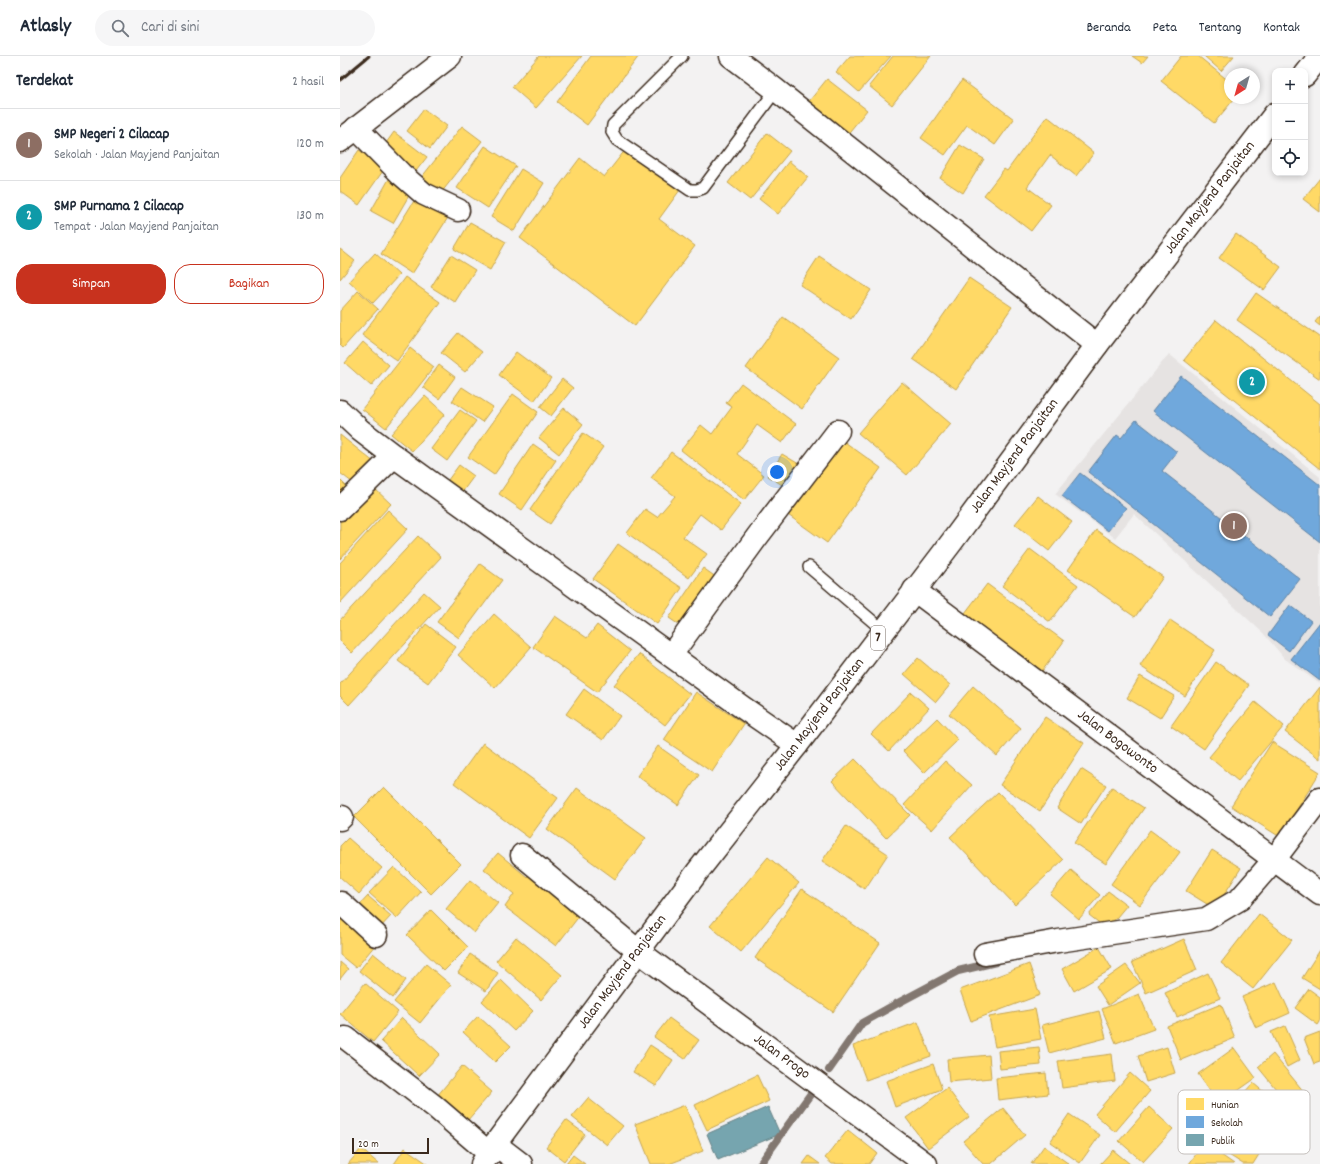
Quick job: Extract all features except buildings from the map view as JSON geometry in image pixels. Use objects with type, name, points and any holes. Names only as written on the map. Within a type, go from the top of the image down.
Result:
[{"type":"main road","points":[[450,56],[348,135],[401,174],[424,194],[458,210]]},
{"type":"main road","points":[[731,56],[1097,344]]},
{"type":"main road","points":[[1308,71],[1320,56]]},
{"type":"main road","name":"Jalan Mayjend Panjaitan","points":[[489,1154],[698,871],[884,631],[951,543],[1097,344],[1272,118]]},
{"type":"main road","points":[[340,411],[360,430],[394,456],[797,745]]},
{"type":"main road","points":[[671,655],[757,537],[838,431]]},
{"type":"main road","points":[[340,509],[394,456]]},
{"type":"main road","name":"Jalan Bogowonto","points":[[914,590],[1320,894]]},
{"type":"main road","points":[[985,954],[1206,918],[1240,899],[1274,860],[1320,799]]},
{"type":"main road","name":"Jalan Progo","points":[[522,855],[638,951],[926,1164]]},
{"type":"main road","points":[[340,898],[376,935]]},
{"type":"main road","points":[[346,1038],[434,1106],[489,1154],[521,1164]]},
{"type":"lane","points":[[682,56],[613,125],[612,132],[617,140],[690,190],[703,188],[776,90]]},
{"type":"lane","points":[[809,567],[884,631]]},
{"type":"shaded area","points":[[1169,354],[1320,477],[1320,684],[1285,659],[1263,633],[1134,514],[1115,538],[1055,494]]},
{"type":"waterway","points":[[829,1070],[862,1023],[958,971],[996,962]]},
{"type":"waterway","points":[[760,1164],[812,1092]]},
{"type":"railway","points":[[340,80],[369,56]]},
{"type":"place","name":"SMP Purnama 2 Cilacap","points":[[1252,382]]},
{"type":"place","name":"SMP Negeri 2 Cilacap","points":[[1234,526]]}]
